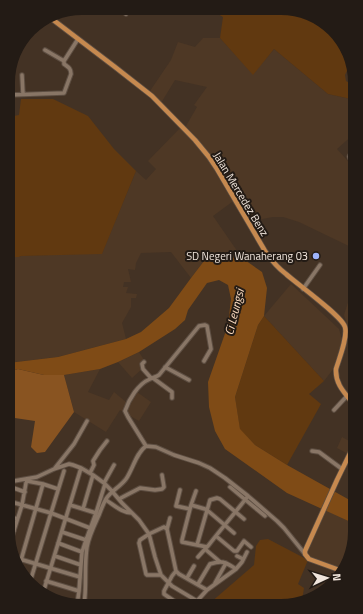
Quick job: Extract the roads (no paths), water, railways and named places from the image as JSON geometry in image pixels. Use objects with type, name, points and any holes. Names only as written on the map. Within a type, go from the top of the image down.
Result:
[{"type":"main road","name":"Jalan Mercedez Benz","points":[[55,21],[152,96],[195,140],[217,169],[265,251],[279,268],[343,322],[346,336],[336,369],[336,375],[337,380],[346,396]]},
{"type":"main road","points":[[337,569],[309,559],[305,554],[305,551],[348,457]]},
{"type":"street","points":[[64,61],[78,39]]},
{"type":"street","points":[[15,95],[64,93],[71,71],[70,68],[64,64],[64,61],[45,50]]},
{"type":"street","points":[[22,75],[24,94]]},
{"type":"street","points":[[303,289],[320,265]]},
{"type":"street","points":[[146,446],[128,417],[125,409],[138,388],[159,375],[199,326],[205,325],[207,326],[211,349],[204,361]]},
{"type":"street","points":[[144,362],[142,364],[142,368],[152,378],[172,392],[172,398]]},
{"type":"street","points":[[165,367],[189,380]]},
{"type":"street","points":[[334,410],[346,396]]},
{"type":"street","points":[[54,469],[74,444],[87,421]]},
{"type":"street","points":[[84,509],[94,465],[93,461],[107,441]]},
{"type":"street","points":[[85,599],[87,547],[94,525],[106,500],[125,480],[142,449],[146,446],[156,447],[210,468],[248,496],[284,528],[305,554]]},
{"type":"street","points":[[312,451],[319,452],[342,469]]},
{"type":"street","points":[[15,481],[27,480],[40,476],[69,464],[82,468],[105,483],[149,534],[161,575],[172,586],[192,599]]},
{"type":"street","points":[[78,599],[82,552],[105,483],[114,465]]},
{"type":"street","points":[[44,588],[82,468]]},
{"type":"street","points":[[32,576],[64,471]]},
{"type":"street","points":[[119,499],[140,488],[156,490],[162,489],[164,487],[162,475]]},
{"type":"street","points":[[27,480],[58,489]]},
{"type":"street","points":[[15,528],[22,505],[27,480]]},
{"type":"street","points":[[43,484],[21,559],[80,577]]},
{"type":"street","points":[[230,487],[265,516]]},
{"type":"street","points":[[15,488],[25,492]]},
{"type":"street","points":[[180,490],[176,506],[207,510],[234,533]]},
{"type":"street","points":[[196,491],[182,540],[184,543],[206,548],[219,560]]},
{"type":"street","points":[[198,557],[248,496]]},
{"type":"street","points":[[197,545],[210,500],[217,498],[220,499],[244,519]]},
{"type":"street","points":[[106,500],[121,510],[132,513]]},
{"type":"street","points":[[15,503],[51,513],[90,528]]},
{"type":"street","points":[[70,505],[96,513]]},
{"type":"street","points":[[170,518],[166,529],[176,571],[207,590]]},
{"type":"street","points":[[161,575],[148,575],[145,572],[139,543],[140,540],[149,534],[164,527],[166,529]]},
{"type":"street","points":[[62,532],[86,540]]},
{"type":"street","points":[[216,536],[234,551],[237,551],[244,541],[251,547]]},
{"type":"street","points":[[58,543],[82,552]]},
{"type":"street","points":[[200,599],[214,584],[236,569],[244,559],[246,552]]},
{"type":"street","points":[[55,556],[81,565]]},
{"type":"street","points":[[237,556],[244,559]]},
{"type":"street","points":[[198,584],[209,565],[222,562],[236,569]]},
{"type":"street","points":[[214,584],[226,563]]},
{"type":"street","points":[[187,578],[194,566]]},
{"type":"street","points":[[172,599],[164,594],[164,591],[176,571]]},
{"type":"street","points":[[46,582],[79,591]]},
{"type":"water","name":"Ci Leungsi","points":[[217,257],[242,258],[262,272],[267,288],[264,316],[258,325],[235,397],[240,429],[255,445],[287,465],[348,499],[348,521],[287,493],[225,449],[215,431],[209,407],[208,382],[228,325],[231,299],[228,285],[219,280],[207,283],[188,310],[185,320],[175,329],[139,352],[118,362],[100,369],[64,375],[44,375],[18,369],[15,370],[15,362],[58,357],[126,339],[141,332],[169,308],[204,261]]},
{"type":"place","name":"SD Negeri Wanaherang 03","points":[[316,256]]}]
